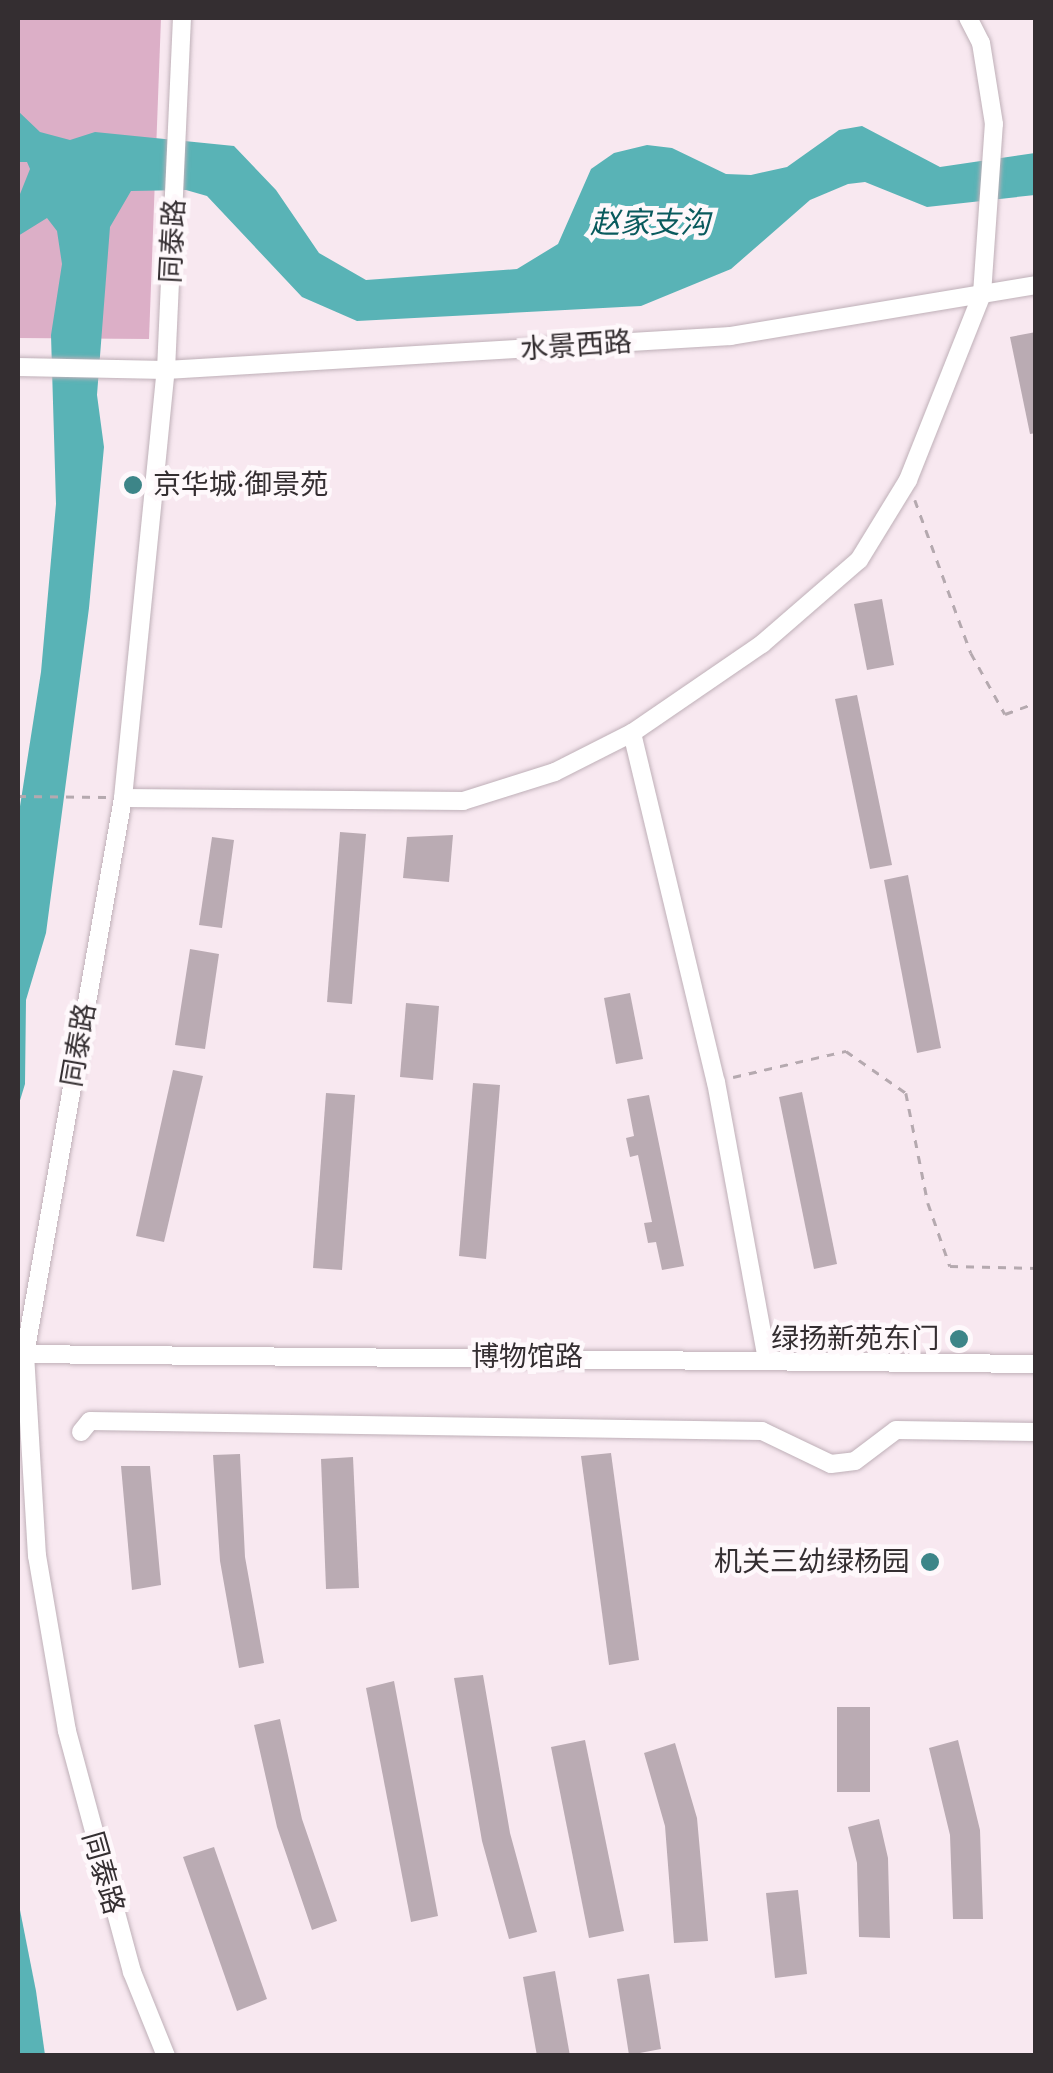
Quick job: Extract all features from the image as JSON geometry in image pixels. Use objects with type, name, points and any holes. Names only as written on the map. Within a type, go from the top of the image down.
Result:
[{"type":"street","name":"同泰路","points":[[166,2056],[132,1972],[67,1731],[37,1556],[21,1354],[123,798],[166,370],[182,18]]},
{"type":"street","points":[[123,798],[463,801],[555,772],[632,732],[762,644],[859,560],[908,480],[982,294],[994,124],[981,43],[968,18]]},
{"type":"street","name":"水景西路","points":[[18,367],[166,370],[731,336],[1036,285]]},
{"type":"street","points":[[632,732],[716,1082],[767,1359]]},
{"type":"street","name":"博物馆路","points":[[21,1354],[1036,1364]]},
{"type":"street","points":[[81,1432],[90,1421],[762,1431],[832,1464],[855,1461],[896,1430],[1036,1432]]},
{"type":"path","points":[[908,480],[971,652],[1005,714],[1036,703]]},
{"type":"path","points":[[18,796],[123,798]]},
{"type":"path","points":[[716,1082],[846,1051],[906,1093],[928,1203],[950,1266],[1036,1268]]},
{"type":"shaded area","points":[[18,18],[161,18],[149,339],[18,338]]},
{"type":"water","name":"赵家支沟","points":[[18,111],[40,132],[70,140],[95,132],[234,146],[276,190],[319,253],[366,280],[517,269],[558,244],[591,169],[614,153],[647,145],[672,148],[726,174],[751,175],[787,167],[839,130],[862,126],[940,167],[1035,153],[1035,195],[927,207],[865,182],[848,184],[810,200],[731,269],[641,306],[357,321],[302,297],[207,196],[186,190],[131,191],[110,227],[97,395],[104,447],[89,608],[46,933],[26,1000],[25,1084],[18,1107],[18,819],[41,672],[56,504],[51,335],[62,264],[57,231],[47,218],[18,236],[18,199],[30,169],[27,162],[18,162]]},
{"type":"water","points":[[18,1900],[36,1991],[45,2055],[18,2055]]},
{"type":"building","points":[[1036,332],[1036,433],[1030,434],[1010,337]]},
{"type":"building","points":[[882,599],[894,665],[867,670],[854,604]]},
{"type":"building","points":[[857,695],[892,865],[870,869],[835,699]]},
{"type":"building","points":[[340,832],[366,834],[352,1004],[327,1002]]},
{"type":"building","points":[[453,835],[449,882],[403,878],[407,837]]},
{"type":"building","points":[[212,837],[234,840],[222,928],[199,925]]},
{"type":"building","points":[[908,875],[941,1048],[917,1053],[884,880]]},
{"type":"building","points":[[190,949],[219,954],[205,1049],[175,1045]]},
{"type":"building","points":[[630,993],[643,1059],[616,1064],[604,998]]},
{"type":"building","points":[[406,1003],[439,1006],[433,1080],[400,1077]]},
{"type":"building","points":[[173,1070],[203,1076],[164,1242],[136,1236]]},
{"type":"building","points":[[473,1083],[500,1085],[486,1259],[459,1256]]},
{"type":"building","points":[[802,1092],[837,1264],[814,1269],[779,1097]]},
{"type":"building","points":[[326,1093],[355,1095],[342,1270],[313,1268]]},
{"type":"building","points":[[649,1095],[684,1266],[662,1270],[656,1242],[648,1243],[644,1223],[652,1222],[638,1155],[630,1157],[626,1138],[634,1136],[627,1099]]},
{"type":"building","points":[[611,1453],[639,1660],[609,1665],[581,1456]]},
{"type":"building","points":[[240,1454],[245,1557],[264,1663],[239,1668],[220,1561],[213,1455]]},
{"type":"building","points":[[353,1457],[359,1588],[326,1589],[321,1459]]},
{"type":"building","points":[[121,1466],[150,1466],[161,1585],[132,1590]]},
{"type":"building","points":[[483,1675],[510,1833],[537,1932],[509,1939],[482,1841],[454,1678]]},
{"type":"building","points":[[394,1681],[438,1916],[411,1922],[366,1688]]},
{"type":"building","points":[[837,1707],[870,1707],[870,1792],[837,1792]]},
{"type":"building","points":[[280,1719],[302,1819],[337,1921],[312,1930],[277,1827],[254,1725]]},
{"type":"building","points":[[585,1740],[624,1931],[589,1938],[551,1747]]},
{"type":"building","points":[[958,1740],[980,1830],[983,1919],[953,1919],[950,1835],[929,1748]]},
{"type":"building","points":[[675,1743],[697,1818],[708,1941],[674,1943],[665,1826],[644,1753]]},
{"type":"building","points":[[879,1819],[888,1858],[890,1938],[859,1937],[857,1863],[848,1827]]},
{"type":"building","points":[[214,1847],[267,1999],[237,2011],[183,1857]]},
{"type":"building","points":[[798,1890],[807,1974],[775,1978],[766,1893]]},
{"type":"building","points":[[555,1971],[570,2056],[537,2056],[523,1977]]},
{"type":"building","points":[[649,1974],[661,2049],[629,2055],[617,1979]]},
{"type":"place","name":"京华城·御景苑","points":[[133,485]]},
{"type":"place","name":"绿扬新苑东门","points":[[959,1339]]},
{"type":"place","name":"机关三幼绿杨园","points":[[930,1562]]}]
